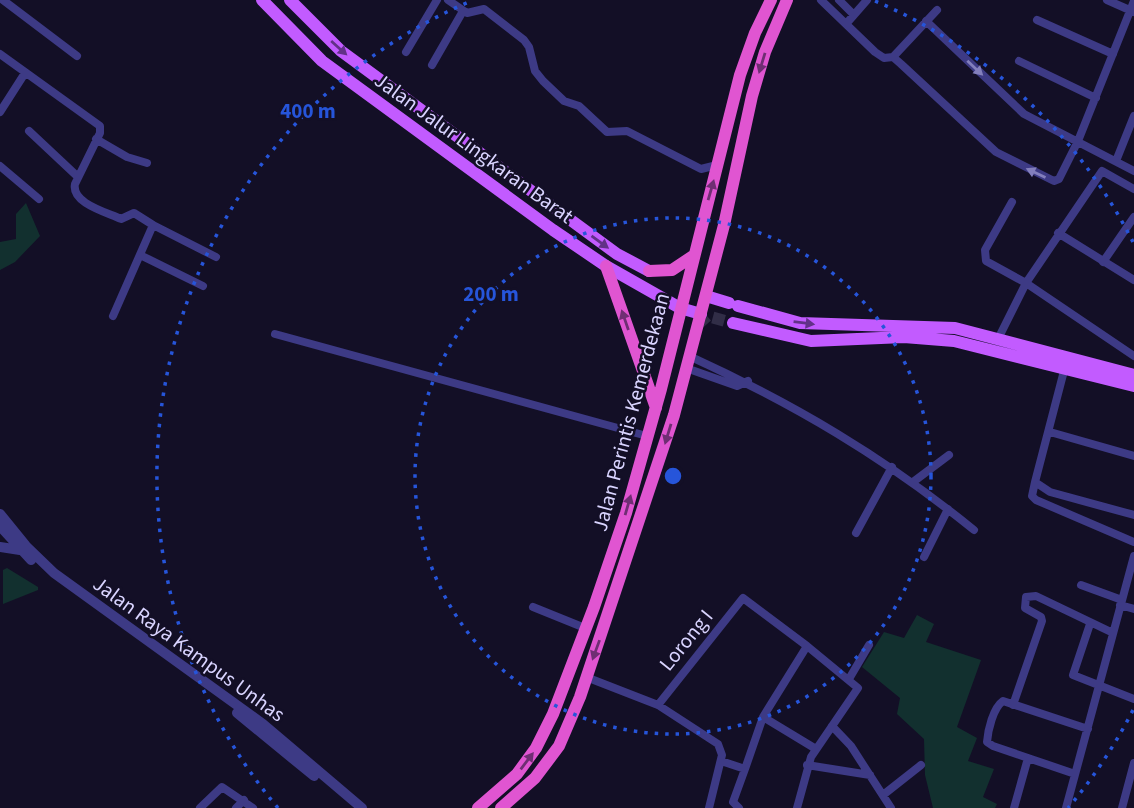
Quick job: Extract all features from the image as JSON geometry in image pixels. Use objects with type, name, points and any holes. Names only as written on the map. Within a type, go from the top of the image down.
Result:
[{"type":"highway","name":"Jalan Perintis Kemerdekaan","points":[[478,808],[528,761],[554,714],[626,513],[656,408],[740,75],[755,33],[771,0]]},
{"type":"highway","name":"Jalan Perintis Kemerdekaan","points":[[500,808],[535,778],[559,746],[580,697],[649,494],[706,296],[752,96],[765,52],[787,0]]},
{"type":"highway","points":[[649,271],[671,270],[693,256]]},
{"type":"highway","points":[[606,266],[656,408]]},
{"type":"highway","points":[[684,290],[706,296]]},
{"type":"highway","points":[[562,690],[580,697]]},
{"type":"main road","name":"Jalan Jalur Lingkaran Barat","points":[[262,0],[322,61],[606,266],[678,314],[699,319]]},
{"type":"main road","name":"Jalan Jalur Lingkaran Barat","points":[[290,0],[341,51],[617,254],[649,271]]},
{"type":"main road","points":[[706,296],[800,323],[998,339],[1134,386]]},
{"type":"main road","points":[[733,323],[811,341],[954,335],[1134,375]]},
{"type":"street","points":[[3,0],[77,56]]},
{"type":"street","points":[[406,51],[437,0]]},
{"type":"street","points":[[448,0],[471,14],[484,9],[524,40],[529,47],[535,71],[543,81],[564,101],[579,106],[608,133],[627,131],[701,169],[718,165]]},
{"type":"street","points":[[821,0],[884,58],[893,57],[937,10]]},
{"type":"street","points":[[839,0],[854,15]]},
{"type":"street","points":[[845,24],[867,0]]},
{"type":"street","points":[[1107,0],[1132,11]]},
{"type":"street","points":[[893,57],[996,152],[1032,172],[1058,180],[1078,141],[1134,1]]},
{"type":"street","points":[[432,65],[463,11]]},
{"type":"street","points":[[1037,20],[1112,54]]},
{"type":"street","points":[[926,21],[1024,114],[1134,171]]},
{"type":"street","points":[[0,54],[99,125],[101,130],[74,190],[78,199],[122,220],[134,213],[216,257]]},
{"type":"street","points":[[1020,61],[1096,98]]},
{"type":"street","points":[[0,113],[25,74]]},
{"type":"street","points":[[1116,161],[1134,116]]},
{"type":"street","points":[[29,131],[78,177]]},
{"type":"street","points":[[96,139],[127,157],[147,163]]},
{"type":"street","points":[[0,166],[39,199]]},
{"type":"street","points":[[998,339],[1026,283],[1102,172],[1134,189]]},
{"type":"street","points":[[1012,202],[984,257],[1134,356]]},
{"type":"street","points":[[1103,262],[1134,217]]},
{"type":"street","points":[[113,316],[153,225]]},
{"type":"street","points":[[1058,233],[1134,280]]},
{"type":"street","points":[[140,255],[203,286]]},
{"type":"street","points":[[275,334],[647,436]]},
{"type":"street","points":[[688,362],[737,386],[748,382],[892,467],[974,530]]},
{"type":"street","points":[[1067,362],[1032,496],[1134,542]]},
{"type":"street","points":[[1050,432],[1134,457]]},
{"type":"street","points":[[913,482],[949,455]]},
{"type":"street","points":[[856,533],[892,467]]},
{"type":"street","points":[[1035,482],[1050,492],[1134,515]]},
{"type":"street","points":[[924,557],[948,509]]},
{"type":"street","name":"Jalan Raya Kampus Unhas","points":[[0,514],[63,584]]},
{"type":"street","name":"Jalan Raya Kampus Unhas","points":[[0,526],[20,550],[63,584],[254,722],[362,808]]},
{"type":"street","points":[[0,547],[20,550]]},
{"type":"street","points":[[1066,808],[1111,632],[1134,556]]},
{"type":"street","points":[[1080,585],[1134,609]]},
{"type":"street","points":[[1013,705],[1042,624],[1041,617],[1024,607],[1026,597],[1036,596],[1111,632]]},
{"type":"street","name":"Lorong I","points":[[658,705],[743,598],[807,646]]},
{"type":"street","points":[[533,607],[585,628]]},
{"type":"street","points":[[1090,624],[1073,674],[1134,699]]},
{"type":"street","points":[[849,679],[869,645]]},
{"type":"street","points":[[739,808],[733,801],[763,717],[807,646],[858,688],[807,765],[797,808]]},
{"type":"street","points":[[586,677],[658,705],[717,743],[722,752],[721,761],[709,808]]},
{"type":"street","points":[[1075,774],[987,742],[999,703],[1088,729]]},
{"type":"street","points":[[763,717],[816,749]]},
{"type":"street","name":"Jalan Raya Kampus Unhas","points":[[254,722],[352,808]]},
{"type":"street","points":[[832,726],[851,746],[891,808]]},
{"type":"street","points":[[1014,808],[1028,758]]},
{"type":"street","points":[[721,761],[745,769]]},
{"type":"street","points":[[807,765],[870,775]]},
{"type":"street","points":[[883,795],[921,765]]},
{"type":"street","points":[[1122,808],[1134,765]]},
{"type":"street","points":[[200,808],[222,787],[253,808]]},
{"type":"street","points":[[236,808],[244,800]]},
{"type":"green space","points":[[26,203],[40,236],[15,262],[0,270],[0,242],[16,239],[16,214]]},
{"type":"green space","points":[[7,568],[38,587],[38,590],[3,604],[3,570]]},
{"type":"green space","points":[[917,615],[934,624],[926,642],[981,660],[957,727],[977,738],[968,761],[994,769],[983,797],[997,804],[995,808],[933,808],[925,775],[924,739],[897,714],[900,698],[862,667],[884,632],[904,638]]},
{"type":"tunnel","points":[[698,324],[707,316],[733,323]]}]
